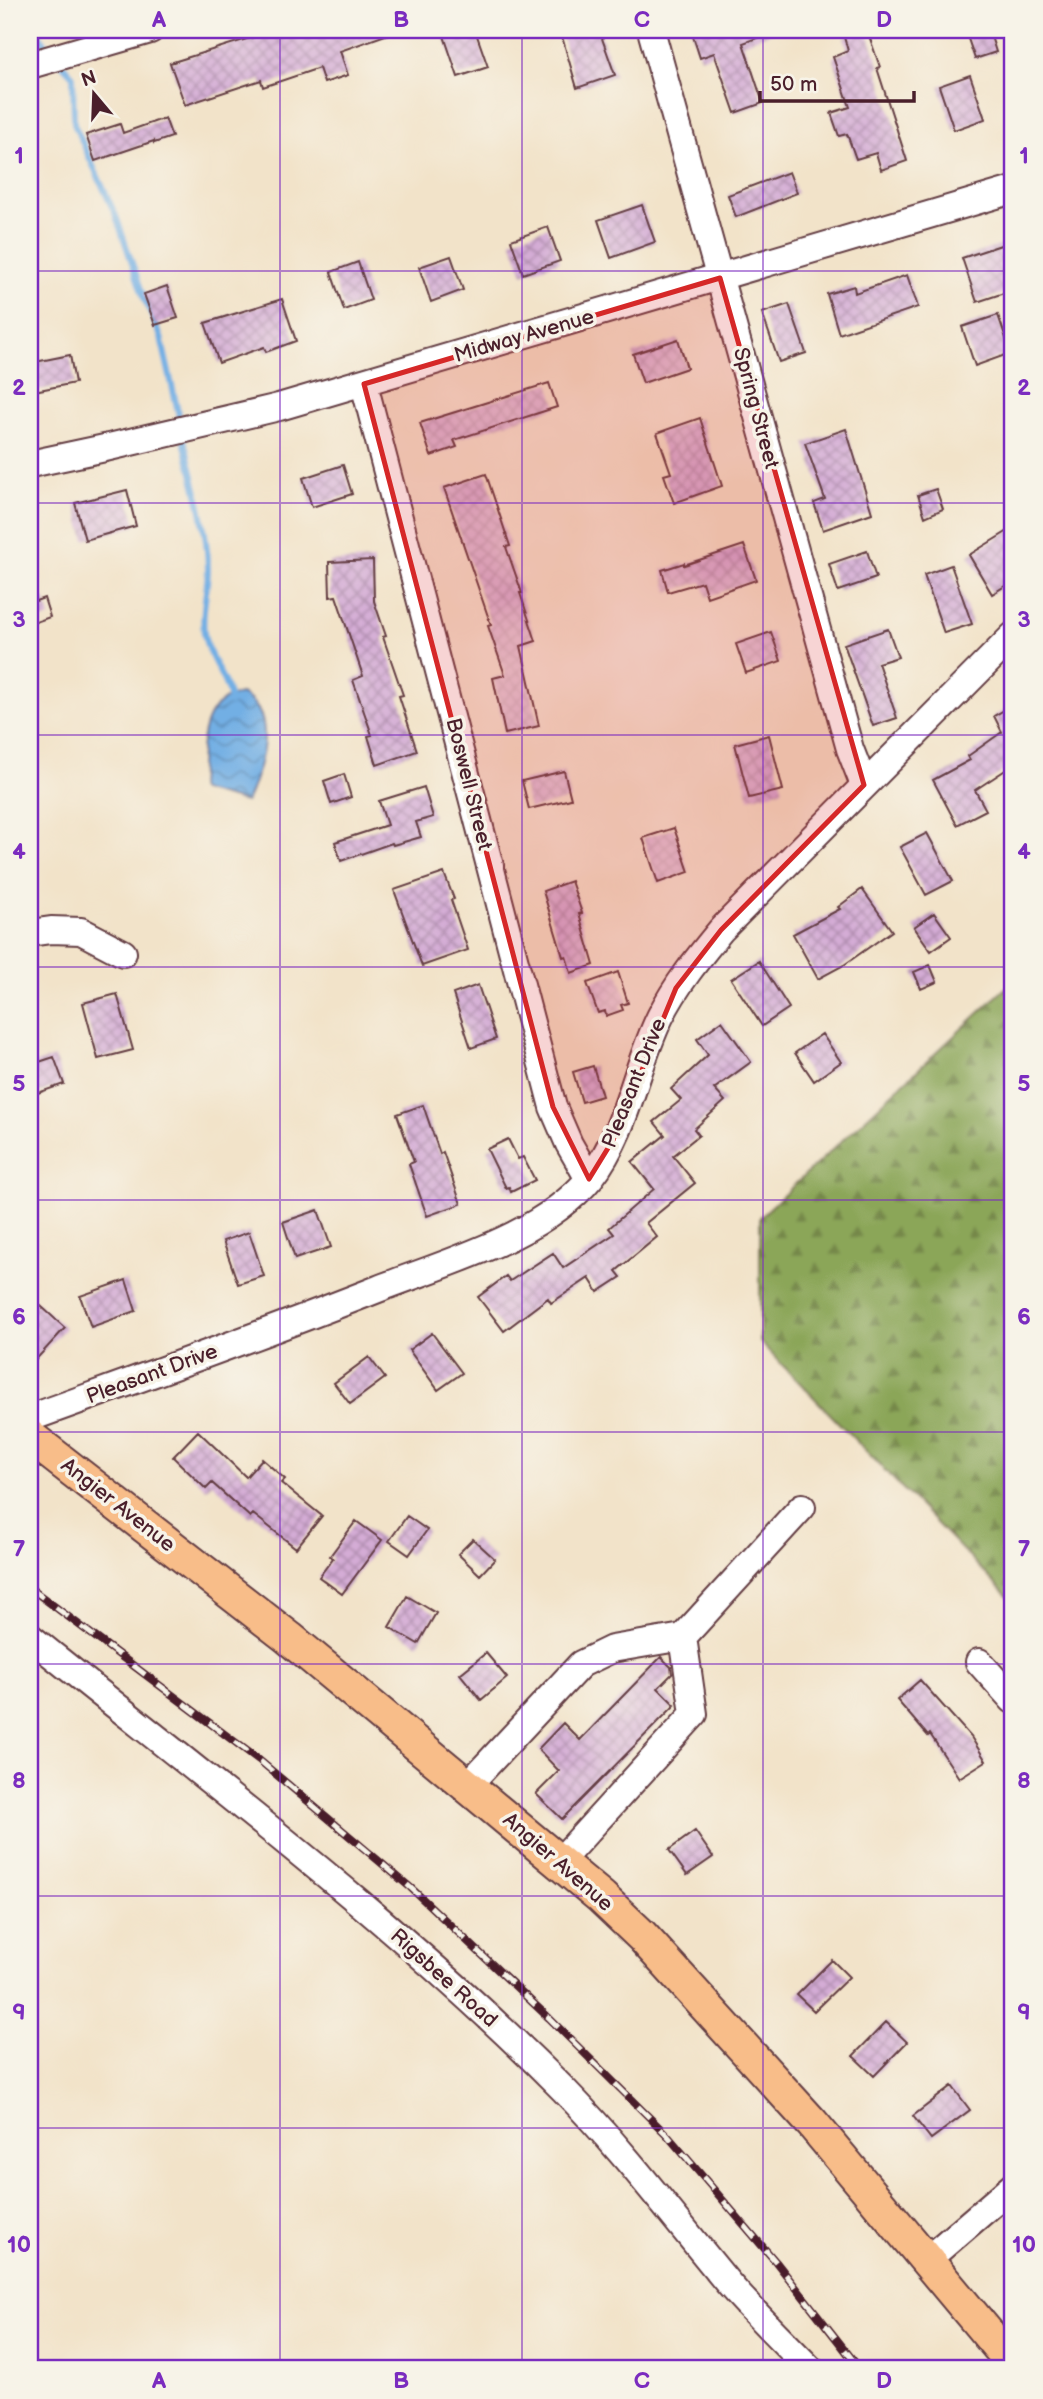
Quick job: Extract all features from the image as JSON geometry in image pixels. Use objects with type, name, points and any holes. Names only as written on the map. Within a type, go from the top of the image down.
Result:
[{"type":"main road","name":"Angier Avenue","points":[[30,1437],[289,1638],[560,1861],[642,1936],[812,2123],[1013,2364]]},
{"type":"street","points":[[30,65],[150,30]]},
{"type":"street","name":"Spring Street","points":[[651,30],[849,749],[864,785]]},
{"type":"street","name":"Midway Avenue","points":[[30,464],[203,426],[364,384],[1013,190]]},
{"type":"street","name":"Boswell Street","points":[[364,384],[553,1107],[569,1144],[589,1179]]},
{"type":"street","name":"Pleasant Drive","points":[[30,1418],[286,1326],[503,1240],[555,1210],[589,1179],[613,1140],[660,1019],[676,988],[721,930],[1013,636]]},
{"type":"street","points":[[30,933],[51,930],[81,931],[123,953]]},
{"type":"street","points":[[468,1784],[581,1664],[612,1648],[683,1637],[802,1507]]},
{"type":"street","name":"Rigsbee Road","points":[[30,1637],[312,1864],[480,2009],[566,2092],[642,2177],[730,2285],[810,2369]]},
{"type":"street","points":[[560,1861],[694,1714],[683,1637]]},
{"type":"street","points":[[979,1662],[1013,1700]]},
{"type":"street","points":[[928,2259],[1013,2186]]},
{"type":"highlighted area","points":[[720,278],[864,785],[721,930],[676,988],[613,1140],[589,1179],[553,1107],[364,384]]},
{"type":"green space","points":[[1013,981],[1013,1602],[760,1342],[760,1217]]},
{"type":"water","points":[[241,694],[253,703],[261,715],[264,729],[261,759],[246,802],[200,790],[199,786],[202,743],[209,717],[216,706]]},
{"type":"building","points":[[276,30],[394,32],[340,51],[348,75],[324,83],[319,68],[263,87],[261,80],[185,105],[170,63]]},
{"type":"building","points":[[442,30],[475,30],[488,67],[458,77]]},
{"type":"building","points":[[560,30],[599,30],[615,75],[577,88]]},
{"type":"building","points":[[691,30],[773,30],[743,43],[763,103],[735,113],[714,53],[700,58]]},
{"type":"building","points":[[867,30],[907,161],[881,170],[876,153],[856,159],[847,134],[839,136],[831,113],[850,107],[833,57],[848,51],[844,37]]},
{"type":"building","points":[[965,30],[989,30],[996,52],[975,59]]},
{"type":"building","points":[[970,75],[985,119],[954,130],[939,86]]},
{"type":"building","points":[[165,118],[172,137],[95,161],[86,135],[120,124],[123,133]]},
{"type":"building","points":[[789,172],[797,193],[736,217],[728,195]]},
{"type":"building","points":[[642,205],[655,242],[611,258],[598,220]]},
{"type":"building","points":[[548,227],[560,261],[523,274],[511,240]]},
{"type":"building","points":[[1013,241],[1013,290],[977,302],[962,258]]},
{"type":"building","points":[[451,256],[463,290],[431,302],[419,267]]},
{"type":"building","points":[[358,262],[371,300],[344,310],[331,272]]},
{"type":"building","points":[[907,275],[918,307],[839,334],[827,294],[854,286],[855,293]]},
{"type":"building","points":[[167,286],[178,318],[155,325],[144,294]]},
{"type":"building","points":[[282,299],[296,341],[266,352],[264,347],[219,363],[205,323]]},
{"type":"building","points":[[789,304],[806,353],[779,362],[762,313]]},
{"type":"building","points":[[998,315],[1011,353],[975,366],[962,327]]},
{"type":"building","points":[[678,339],[687,368],[643,383],[633,354]]},
{"type":"building","points":[[70,355],[75,383],[34,391],[30,363]]},
{"type":"building","points":[[549,383],[557,407],[454,440],[457,447],[431,456],[420,423]]},
{"type":"building","points":[[700,418],[722,486],[674,503],[664,475],[671,473],[657,433]]},
{"type":"building","points":[[846,429],[872,513],[823,530],[814,503],[825,499],[805,443]]},
{"type":"building","points":[[343,465],[352,494],[312,507],[303,478]]},
{"type":"building","points":[[486,474],[510,546],[506,547],[536,641],[521,646],[539,726],[505,734],[493,678],[505,675],[488,626],[491,625],[444,488]]},
{"type":"building","points":[[936,489],[943,509],[925,517],[918,495]]},
{"type":"building","points":[[127,490],[136,526],[85,540],[75,503]]},
{"type":"building","points":[[1013,528],[1013,581],[992,594],[969,555]]},
{"type":"building","points":[[744,545],[756,580],[707,597],[702,582],[668,592],[662,570]]},
{"type":"building","points":[[867,551],[876,578],[838,591],[829,564]]},
{"type":"building","points":[[373,560],[374,601],[403,695],[399,696],[417,751],[377,765],[368,736],[372,735],[353,680],[363,676],[336,596],[330,597],[329,562]]},
{"type":"building","points":[[951,565],[972,624],[944,633],[924,575]]},
{"type":"building","points":[[44,598],[50,617],[30,624],[30,603]]},
{"type":"building","points":[[888,629],[898,657],[878,663],[897,718],[873,726],[844,644]]},
{"type":"building","points":[[771,632],[781,661],[746,673],[736,644]]},
{"type":"building","points":[[1013,705],[1013,765],[975,790],[986,810],[957,825],[933,780],[970,760],[968,756],[1002,732],[994,716]]},
{"type":"building","points":[[769,735],[783,790],[749,798],[735,744]]},
{"type":"building","points":[[564,771],[571,799],[529,809],[522,781]]},
{"type":"building","points":[[344,774],[351,797],[331,804],[324,781]]},
{"type":"building","points":[[424,787],[433,817],[416,822],[421,837],[393,845],[392,843],[341,861],[335,842],[387,825],[379,801]]},
{"type":"building","points":[[674,828],[689,872],[658,883],[643,838]]},
{"type":"building","points":[[927,833],[953,881],[926,895],[900,847]]},
{"type":"building","points":[[444,873],[468,950],[422,966],[394,890]]},
{"type":"building","points":[[571,881],[582,913],[579,914],[594,965],[571,973],[566,956],[563,957],[543,891]]},
{"type":"building","points":[[862,889],[892,931],[844,965],[818,979],[793,934],[840,909],[838,907]]},
{"type":"building","points":[[934,913],[951,937],[931,951],[914,927]]},
{"type":"building","points":[[759,961],[789,1008],[762,1026],[731,979]]},
{"type":"building","points":[[930,965],[937,982],[921,989],[914,972]]},
{"type":"building","points":[[618,972],[628,1003],[621,1005],[623,1010],[606,1016],[605,1011],[598,1013],[587,983]]},
{"type":"building","points":[[478,985],[496,1039],[471,1048],[453,994]]},
{"type":"building","points":[[117,994],[133,1050],[98,1059],[83,1003]]},
{"type":"building","points":[[722,1021],[751,1062],[714,1089],[725,1101],[694,1129],[699,1135],[673,1156],[695,1183],[646,1223],[657,1237],[616,1271],[621,1277],[598,1292],[589,1278],[551,1303],[548,1298],[504,1331],[478,1297],[506,1276],[510,1281],[553,1253],[563,1268],[614,1234],[609,1228],[654,1189],[632,1162],[665,1135],[654,1122],[681,1100],[671,1089],[708,1055],[697,1039]]},
{"type":"building","points":[[822,1034],[841,1062],[814,1081],[795,1053]]},
{"type":"building","points":[[54,1057],[64,1084],[38,1093],[30,1065]]},
{"type":"building","points":[[593,1066],[602,1096],[582,1102],[573,1072]]},
{"type":"building","points":[[423,1105],[461,1204],[427,1216],[409,1164],[414,1162],[397,1114]]},
{"type":"building","points":[[508,1139],[518,1159],[523,1157],[535,1180],[511,1192],[509,1187],[506,1188],[487,1149]]},
{"type":"building","points":[[318,1210],[331,1247],[295,1259],[283,1222]]},
{"type":"building","points":[[249,1232],[264,1276],[238,1284],[223,1241]]},
{"type":"building","points":[[126,1280],[136,1311],[91,1327],[80,1296]]},
{"type":"building","points":[[30,1296],[65,1328],[30,1366]]},
{"type":"building","points":[[432,1333],[462,1373],[438,1390],[409,1350]]},
{"type":"building","points":[[369,1357],[385,1378],[350,1404],[334,1383]]},
{"type":"building","points":[[198,1431],[246,1477],[262,1459],[285,1479],[281,1483],[322,1516],[296,1548],[253,1514],[250,1517],[212,1483],[206,1489],[173,1457]]},
{"type":"building","points":[[407,1516],[427,1530],[409,1555],[389,1541]]},
{"type":"building","points":[[356,1521],[382,1540],[342,1594],[319,1577],[333,1558],[330,1556]]},
{"type":"building","points":[[473,1539],[495,1559],[480,1575],[458,1554]]},
{"type":"building","points":[[407,1596],[436,1613],[418,1644],[389,1627]]},
{"type":"building","points":[[486,1653],[507,1678],[481,1700],[460,1674]]},
{"type":"building","points":[[661,1657],[671,1667],[672,1674],[658,1688],[675,1705],[562,1819],[536,1794],[559,1771],[538,1749],[563,1723],[580,1740]]},
{"type":"building","points":[[920,1680],[971,1737],[986,1761],[959,1778],[930,1734],[928,1736],[897,1700]]},
{"type":"building","points":[[695,1831],[713,1857],[687,1875],[669,1850]]},
{"type":"building","points":[[832,1960],[849,1977],[814,2011],[797,1995]]},
{"type":"building","points":[[886,2022],[907,2042],[874,2076],[853,2056]]},
{"type":"building","points":[[952,2086],[970,2110],[931,2139],[913,2116]]},
{"type":"waterway","points":[[36,30],[50,51]]},
{"type":"waterway","points":[[62,64],[73,76],[74,124],[116,216],[144,298],[161,337],[181,425]]},
{"type":"waterway","points":[[183,436],[199,501],[207,551],[204,633],[209,651],[226,686],[230,703]]},
{"type":"railway","points":[[30,1588],[259,1760],[411,1888],[549,2018],[667,2135],[776,2262],[860,2369]]}]
